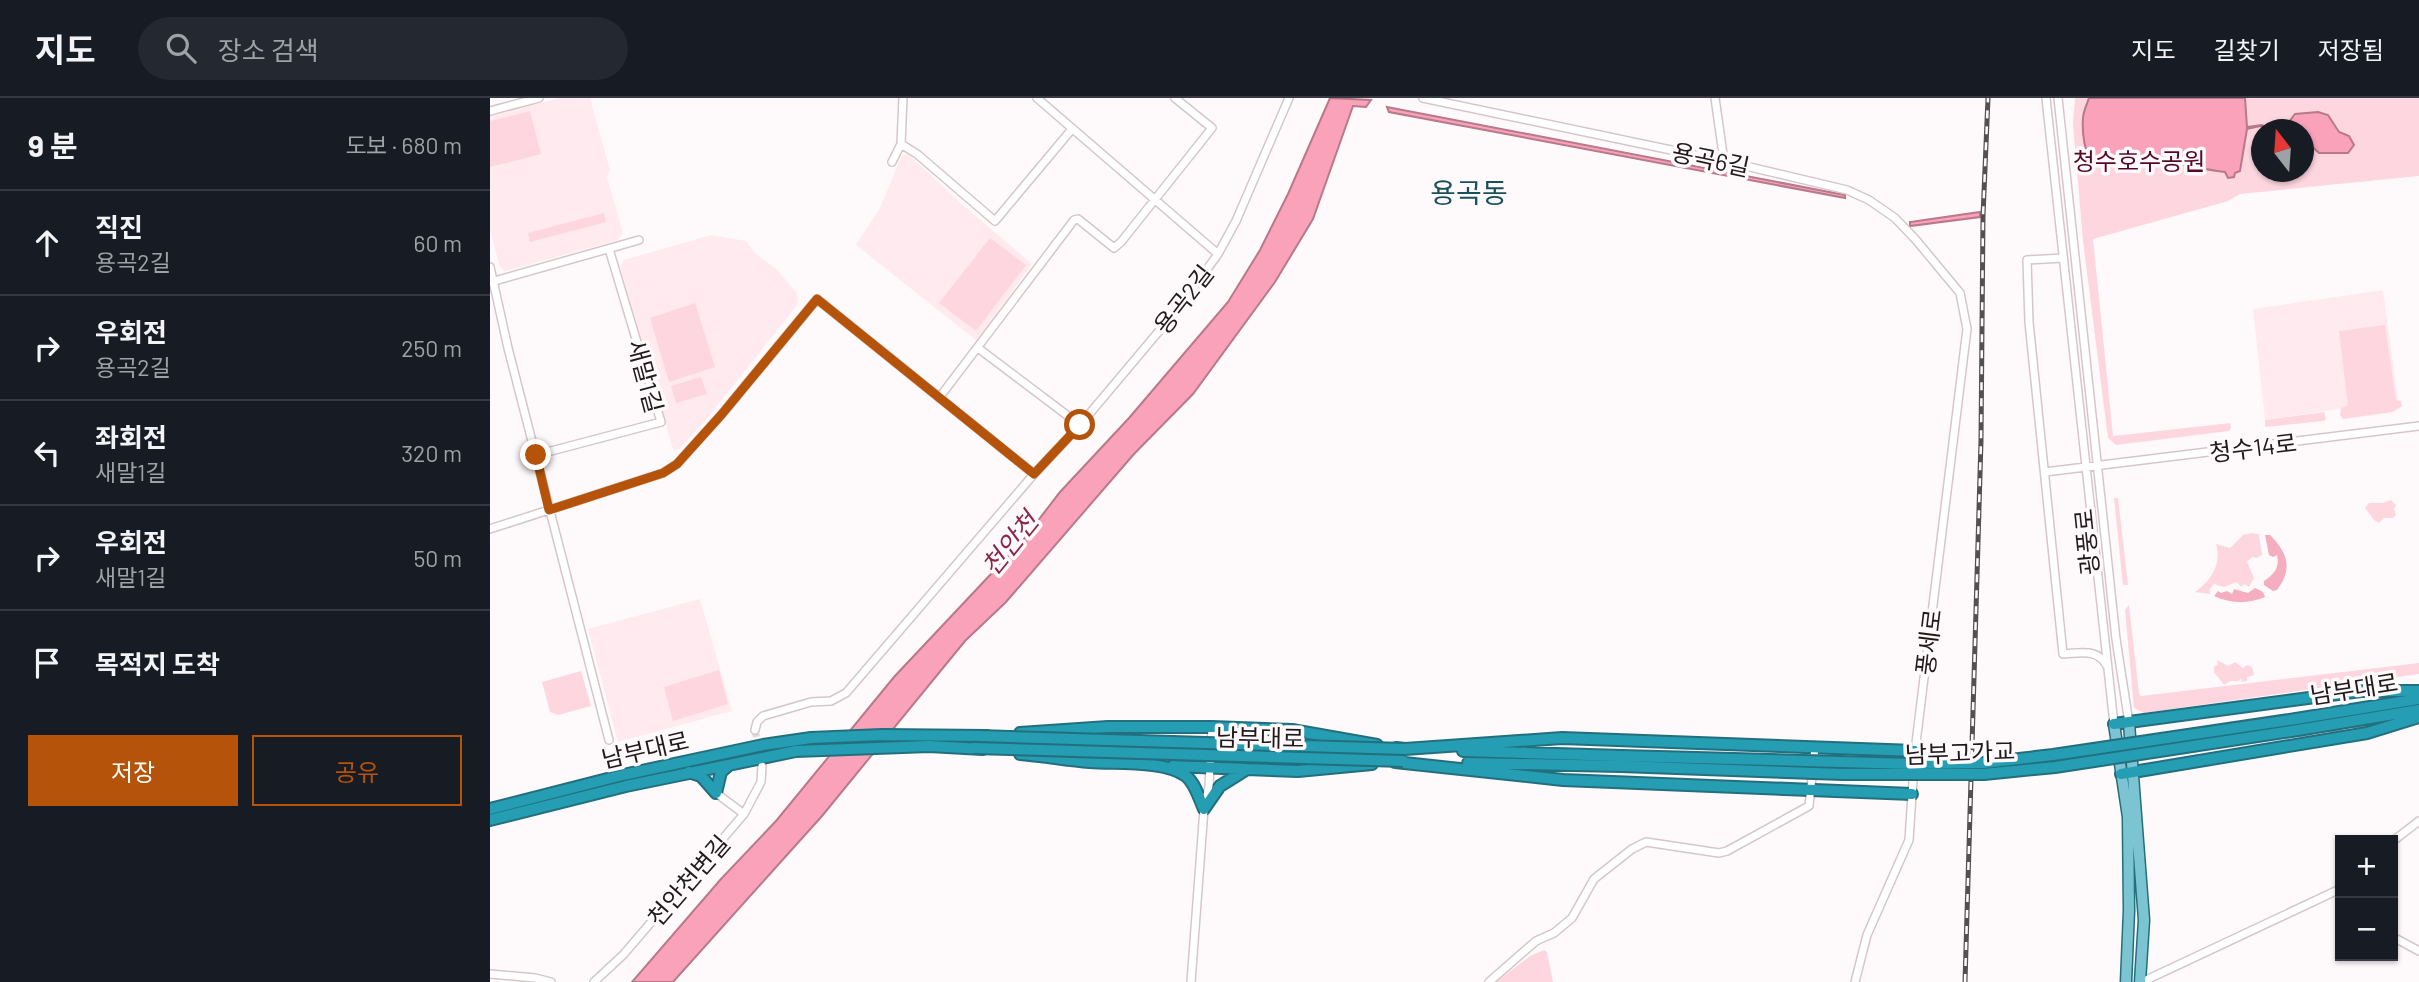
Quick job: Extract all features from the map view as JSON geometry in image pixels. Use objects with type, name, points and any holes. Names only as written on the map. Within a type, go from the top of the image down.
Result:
[{"type":"highway","points":[[2114,724],[2361,691],[2419,691]]},
{"type":"highway","name":"남부대로","points":[[2297,724],[2419,699]]},
{"type":"highway","name":"남부대로","points":[[2297,724],[2419,710]]},
{"type":"highway","points":[[2121,774],[2367,733],[2419,717]]},
{"type":"highway","name":"남부고가교","points":[[1621,761],[1843,774],[1984,774],[2055,767],[2297,724]]},
{"type":"highway","points":[[979,736],[1108,727],[1292,730],[1404,755],[1563,780],[1912,793]]},
{"type":"highway","name":"남부대로","points":[[490,809],[661,767],[762,745],[811,738],[979,736],[1404,755]]},
{"type":"highway","points":[[974,748],[1089,762],[1298,771],[1404,755],[1562,738],[1915,751]]},
{"type":"highway","name":"남부대로","points":[[490,820],[688,772],[796,751],[898,746],[1621,761]]},
{"type":"highway","points":[[716,793],[721,772],[740,761]]},
{"type":"highway","points":[[1148,765],[1183,773],[1191,780],[1204,809]]},
{"type":"highway","points":[[1204,809],[1220,786],[1247,769]]},
{"type":"highway","points":[[688,772],[701,776],[716,793]]},
{"type":"main road","name":"광풍로","points":[[2129,723],[2144,920],[2141,982]]},
{"type":"main road","name":"광풍로","points":[[2114,724],[2128,817],[2129,911],[2126,982]]},
{"type":"street","points":[[490,111],[538,98]]},
{"type":"street","points":[[892,162],[901,144],[903,98]]},
{"type":"street","points":[[1037,98],[1218,254]]},
{"type":"street","points":[[939,398],[1074,220],[1077,219],[1114,248],[1212,128],[1175,98]]},
{"type":"street","name":"용곡2길","points":[[755,730],[757,722],[763,716],[811,702],[831,701],[846,693],[1034,474],[1080,425],[1181,305],[1218,254],[1236,221],[1289,98]]},
{"type":"street","name":"용곡6길","points":[[1423,98],[1724,161],[1847,190],[1869,200],[1895,218],[1960,293]]},
{"type":"street","points":[[1715,98],[1724,161]]},
{"type":"street","name":"광풍로","points":[[2046,98],[2114,724]]},
{"type":"street","name":"광풍로","points":[[2058,98],[2116,639],[2129,723]]},
{"type":"street","points":[[901,144],[995,220],[1072,129]]},
{"type":"street","points":[[492,282],[639,240]]},
{"type":"street","name":"새말1길","points":[[536,455],[661,422],[609,249]]},
{"type":"street","points":[[2063,258],[2027,260],[2029,323],[2063,654],[2093,652],[2103,659],[2109,670]]},
{"type":"street","points":[[490,267],[609,740]]},
{"type":"street","name":"풍세로","points":[[1856,982],[1867,935],[1909,840],[1915,751],[1967,329],[1960,293]]},
{"type":"street","points":[[490,529],[663,473],[677,464],[817,299],[1034,474]]},
{"type":"street","points":[[978,348],[1080,425]]},
{"type":"street","name":"청수14로","points":[[2045,472],[2419,426]]},
{"type":"street","points":[[2093,652],[2105,636]]},
{"type":"street","points":[[1191,982],[1212,727]]},
{"type":"street","points":[[1489,982],[1536,941],[1553,933],[1572,918],[1594,879],[1632,849],[1646,842],[1719,853],[1809,806],[1815,747]]},
{"type":"street","name":"천안천변길","points":[[594,982],[623,955],[744,814],[761,782],[762,766]]},
{"type":"street","points":[[716,793],[744,814]]},
{"type":"street","points":[[2398,837],[2419,821]]},
{"type":"street","points":[[2141,982],[2335,891]]},
{"type":"street","points":[[2398,940],[2419,951]]},
{"type":"street","points":[[490,974],[551,982]]},
{"type":"shaded area","points":[[560,98],[590,98],[610,170],[607,177],[623,233],[618,240],[505,271],[500,267],[490,230],[490,116]]},
{"type":"shaded area","points":[[1330,98],[1371,100],[1366,107],[1353,106],[1313,219],[1275,282],[1193,394],[1134,454],[1006,602],[965,641],[822,816],[673,982],[632,982],[721,879],[776,821],[894,677],[1023,540],[1060,492],[1129,418],[1228,302],[1260,250],[1288,194]]},
{"type":"shaded area","points":[[2089,98],[2245,98],[2247,127],[2251,128],[2247,129],[2240,171],[2235,173],[2234,177],[2228,178],[2225,172],[2161,161],[2099,166],[2088,156],[2084,143],[2083,116]]},
{"type":"shaded area","points":[[1387,107],[1845,195],[1845,198],[1389,112]]},
{"type":"shaded area","points":[[2318,112],[2328,115],[2339,132],[2349,136],[2354,145],[2348,153],[2319,153],[2314,148],[2314,119],[2291,119],[2295,114]]},
{"type":"shaded area","points":[[902,155],[909,155],[1032,264],[977,341],[856,245],[880,208]]},
{"type":"shaded area","points":[[1980,212],[1980,217],[1910,226],[1910,222]]},
{"type":"shaded area","points":[[711,235],[746,241],[797,293],[798,304],[705,421],[678,450],[673,449],[620,266],[624,260]]},
{"type":"shaded area","points":[[2383,290],[2398,400],[2265,420],[2253,309]]},
{"type":"shaded area","points":[[2265,535],[2270,535],[2281,548],[2287,568],[2282,582],[2277,590],[2273,591],[2264,585],[2264,581],[2275,570],[2278,560],[2277,555],[2269,555]]},
{"type":"shaded area","points":[[2255,588],[2263,592],[2265,597],[2240,602],[2214,596],[2218,591],[2232,594],[2234,589],[2248,593]]},
{"type":"shaded area","points":[[700,599],[732,711],[618,742],[588,629]]},
{"type":"green space","name":"청수호수공원","points":[[2075,98],[2419,98],[2419,176],[2240,194],[2228,201],[2093,239],[2113,436],[2230,423],[2229,431],[2116,445],[2108,438],[2083,241],[2073,125]]},
{"type":"green space","points":[[530,111],[541,154],[490,167],[490,121]]},
{"type":"green space","points":[[604,213],[606,222],[530,242],[528,233]]},
{"type":"green space","points":[[990,238],[1026,265],[976,331],[939,303]]},
{"type":"green space","points":[[695,303],[715,367],[669,382],[650,318]]},
{"type":"green space","points":[[2385,325],[2396,400],[2401,401],[2402,406],[2393,412],[2343,419],[2340,415],[2341,408],[2348,406],[2339,331]]},
{"type":"green space","points":[[701,377],[707,394],[676,403],[671,386]]},
{"type":"green space","points":[[2324,412],[2324,421],[2265,427],[2265,420]]},
{"type":"green space","points":[[2114,498],[2118,498],[2128,585],[2123,585]]},
{"type":"green space","points":[[2391,500],[2396,505],[2396,515],[2393,518],[2384,518],[2379,523],[2365,508],[2369,503]]},
{"type":"green space","points":[[2252,533],[2262,535],[2259,535],[2262,555],[2252,557],[2247,562],[2254,578],[2249,587],[2244,584],[2241,587],[2237,582],[2224,587],[2214,584],[2210,594],[2195,592],[2206,583],[2214,571],[2218,558],[2216,544],[2230,548],[2243,535]]},
{"type":"green space","points":[[2129,605],[2141,696],[2419,663],[2419,674],[2144,713],[2134,708],[2125,610]]},
{"type":"green space","points":[[2217,660],[2228,666],[2235,662],[2243,668],[2247,665],[2252,667],[2254,675],[2247,677],[2247,681],[2242,682],[2241,678],[2224,685],[2214,672]]},
{"type":"green space","points":[[719,670],[728,704],[673,721],[664,687]]},
{"type":"green space","points":[[581,671],[591,706],[558,715],[550,712],[542,682]]},
{"type":"green space","points":[[1544,950],[1547,952],[1553,982],[1496,982],[1530,956]]},
{"type":"tunnel","points":[[755,730],[759,750]]},
{"type":"railway","points":[[1965,982],[1988,98]]},
{"type":"district","name":"용곡동","points":[[1469,192]]},
{"type":"route","points":[[536,455],[549,510],[663,473],[677,464],[722,414],[817,299],[1034,474],[1080,425]]},
{"type":"water label","name":"천안천","points":[[1009,543]]}]
